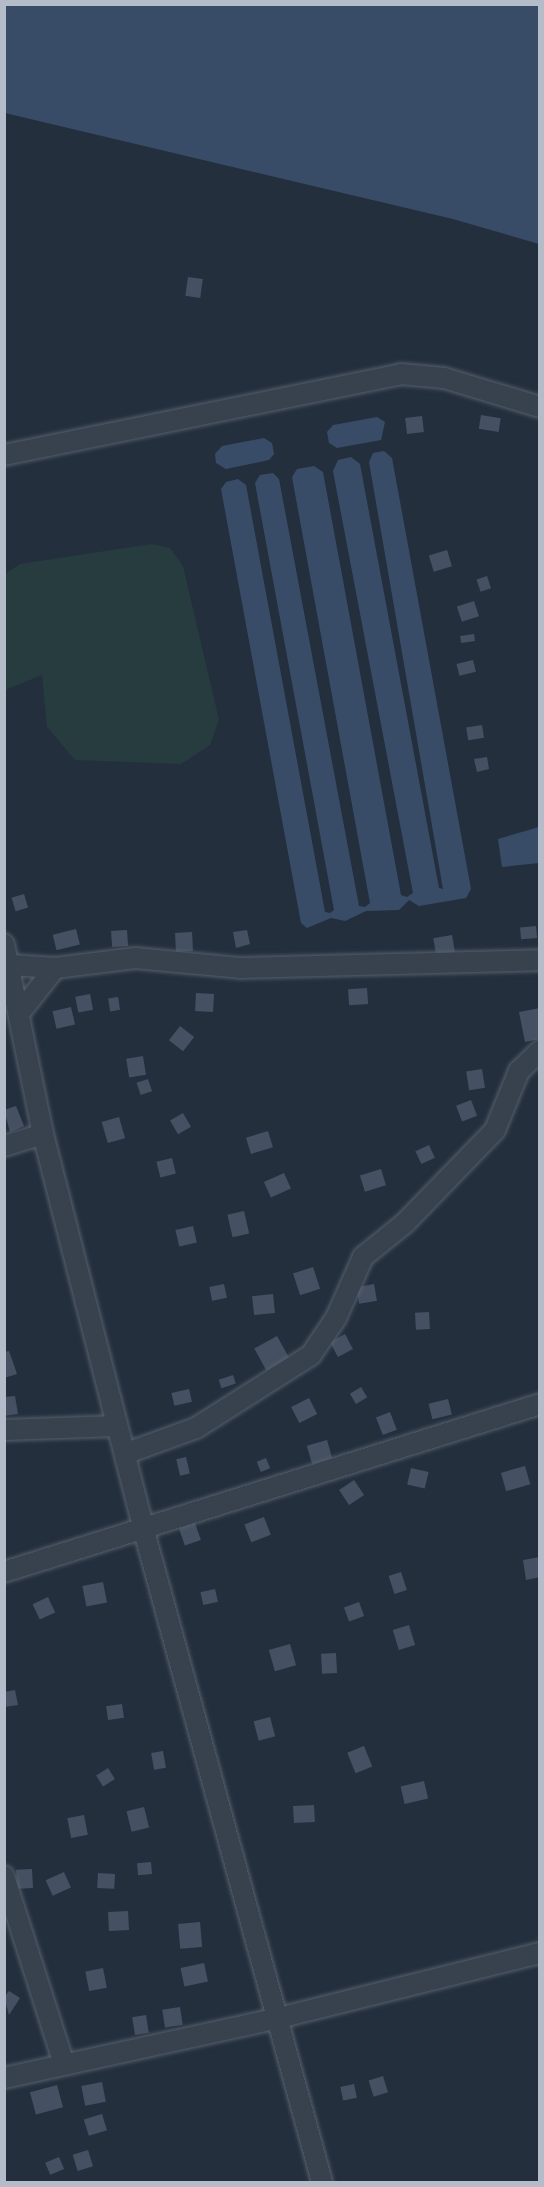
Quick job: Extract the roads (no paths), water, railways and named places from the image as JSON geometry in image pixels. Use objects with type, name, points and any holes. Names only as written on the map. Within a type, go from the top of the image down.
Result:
[{"type":"street","points":[[4,455],[401,374],[444,378],[540,407]]},
{"type":"street","points":[[4,944],[21,1011],[43,1134],[117,1426],[322,2182]]},
{"type":"street","points":[[11,965],[55,968],[135,958],[240,968],[540,960]]},
{"type":"street","points":[[21,1011],[55,968]]},
{"type":"street","points":[[126,1453],[196,1428],[311,1355],[336,1318],[363,1257],[405,1223],[495,1130],[519,1071],[540,1051]]},
{"type":"street","points":[[4,1146],[43,1134]]},
{"type":"street","points":[[4,1572],[144,1531],[540,1404]]},
{"type":"street","points":[[4,1430],[117,1426]]},
{"type":"street","points":[[4,1876],[12,1917],[64,2064]]},
{"type":"street","points":[[4,2078],[279,2018],[540,1953]]},
{"type":"water","points":[[5,4],[539,5],[539,244],[453,219],[5,113]]},
{"type":"water","points":[[377,417],[385,422],[381,440],[337,448],[329,443],[327,432],[333,425]]},
{"type":"water","points":[[264,438],[272,443],[274,454],[269,460],[226,469],[216,463],[215,454],[222,446]]},
{"type":"water","points":[[384,451],[392,458],[471,889],[466,898],[419,906],[409,900],[399,910],[366,911],[345,921],[331,918],[307,928],[301,923],[221,489],[226,482],[238,479],[246,485],[325,912],[330,913],[334,910],[255,483],[260,475],[273,473],[279,479],[359,906],[365,907],[370,903],[292,477],[297,469],[314,466],[323,472],[401,895],[407,897],[413,893],[333,471],[338,460],[351,457],[360,464],[439,888],[443,889],[369,462],[373,453]]},
{"type":"water","points":[[539,827],[539,863],[502,867],[498,839]]}]
